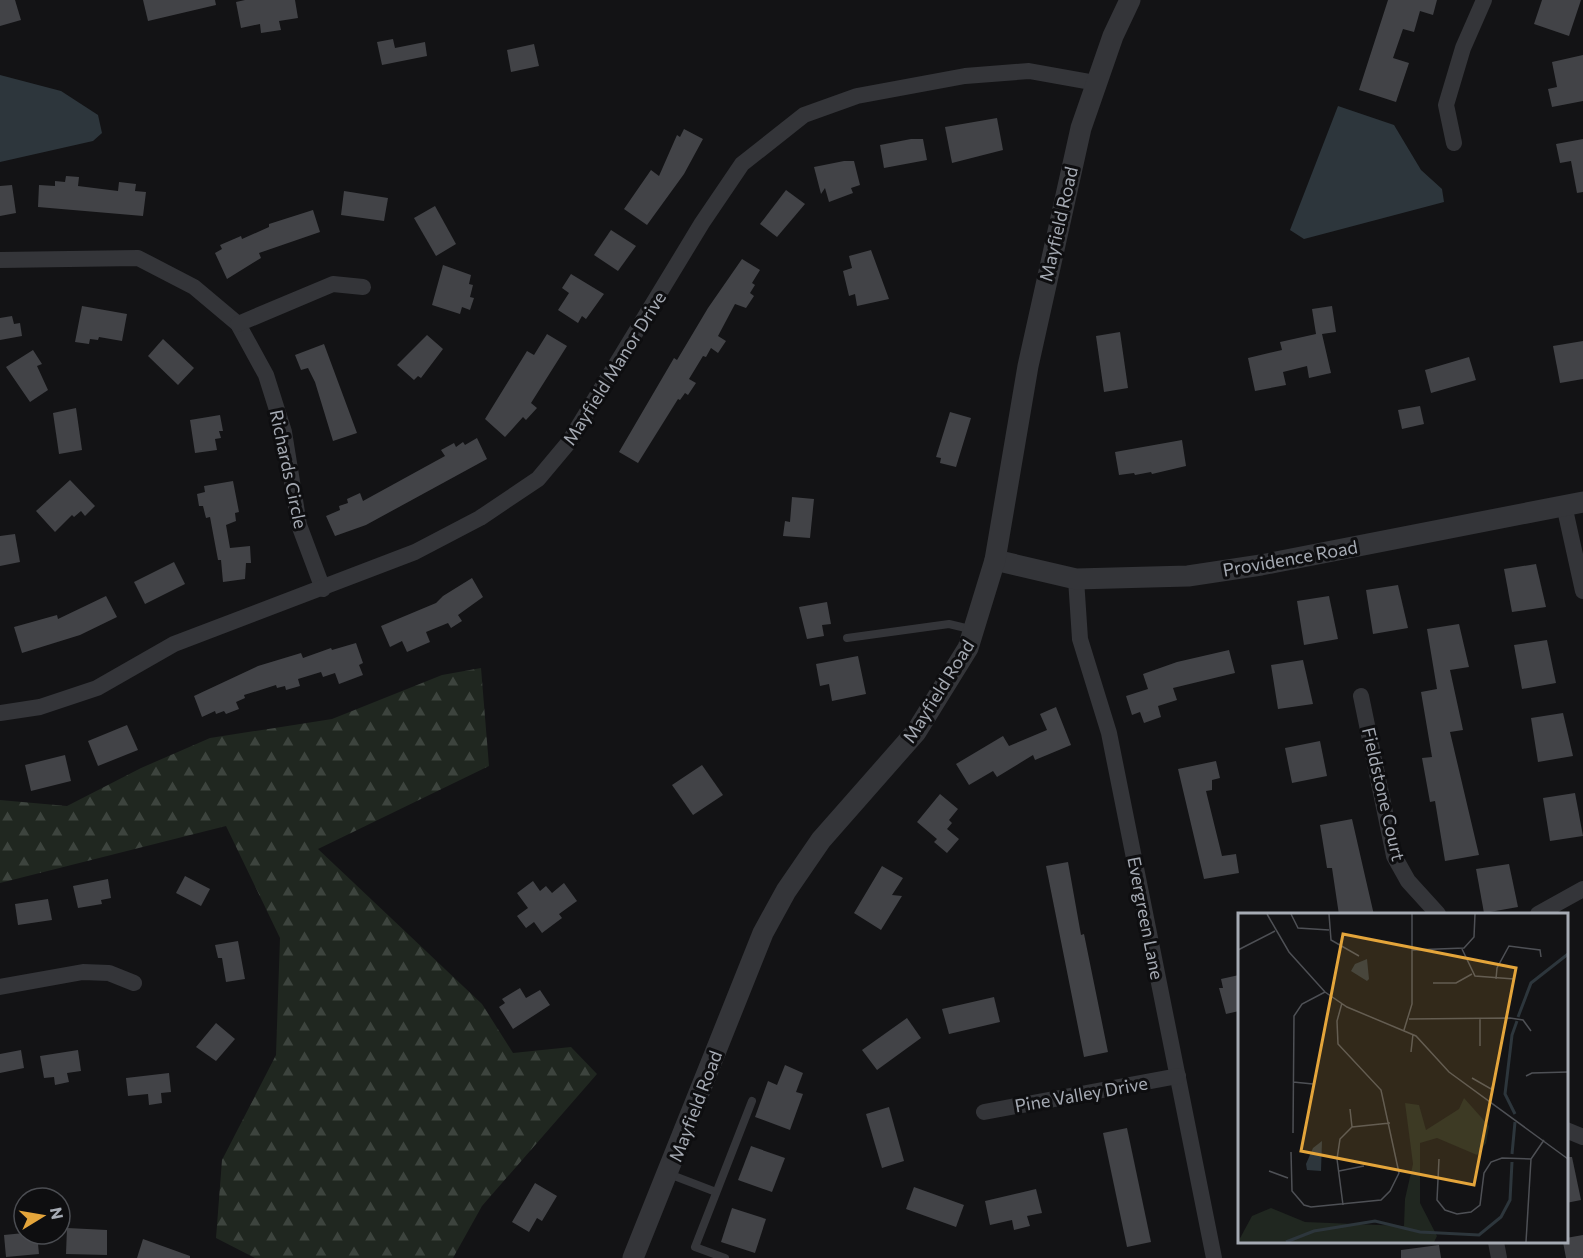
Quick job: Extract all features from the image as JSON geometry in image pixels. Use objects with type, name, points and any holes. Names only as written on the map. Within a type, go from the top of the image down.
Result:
[{"type":"street","name":"Mayfield Road","points":[[633,1258],[763,933],[786,891],[821,840],[916,732],[968,648],[995,560],[1028,366],[1081,128],[1113,36],[1130,0]]},
{"type":"street","points":[[1454,143],[1446,105],[1463,48],[1484,0]]},
{"type":"street","name":"Mayfield Manor Drive","points":[[0,713],[40,707],[98,688],[174,644],[415,552],[480,518],[538,479],[569,442],[702,223],[742,164],[804,115],[857,96],[965,76],[1029,71],[1096,83]]},
{"type":"street","name":"Richards Circle","points":[[0,260],[138,258],[194,287],[238,324],[266,375],[284,432],[299,525],[323,589]]},
{"type":"street","points":[[238,324],[333,284],[363,287]]},
{"type":"street","points":[[1574,503],[1583,591]]},
{"type":"street","name":"Providence Road","points":[[995,560],[1076,579],[1188,576],[1261,565],[1574,503]]},
{"type":"street","name":"Evergreen Lane","points":[[1076,579],[1080,639],[1109,733],[1214,1258]]},
{"type":"street","name":"Fieldstone Court","points":[[1362,696],[1394,856],[1408,881],[1436,913]]},
{"type":"street","points":[[1541,913],[1583,889]]},
{"type":"street","points":[[0,987],[83,972],[110,973],[134,983]]},
{"type":"street","name":"Pine Valley Drive","points":[[984,1112],[1178,1076]]},
{"type":"street","points":[[1568,1131],[1583,1137]]},
{"type":"street","points":[[1496,1243],[1499,1258]]},
{"type":"lane","points":[[848,638],[949,624],[975,630]]},
{"type":"lane","points":[[725,1258],[695,1247],[752,1101]]},
{"type":"lane","points":[[668,1173],[716,1192]]},
{"type":"green space","points":[[481,668],[489,766],[318,849],[482,1004],[513,1053],[571,1047],[597,1074],[482,1206],[453,1258],[255,1258],[216,1238],[222,1160],[276,1055],[280,938],[226,826],[0,883],[0,800],[67,806],[141,768],[210,738],[332,719],[442,675]]},
{"type":"shaded area","points":[[0,75],[61,91],[98,115],[102,133],[93,141],[0,162]]},
{"type":"shaded area","points":[[1338,106],[1394,125],[1421,170],[1442,189],[1444,202],[1304,239],[1290,230]]},
{"type":"building","points":[[0,0],[15,0],[21,20],[0,26]]},
{"type":"building","points":[[143,0],[215,0],[216,5],[148,21]]},
{"type":"building","points":[[295,0],[298,18],[279,21],[281,30],[261,33],[260,24],[241,28],[236,2]]},
{"type":"building","points":[[1388,0],[1437,0],[1433,15],[1420,11],[1414,32],[1403,29],[1393,58],[1409,63],[1396,102],[1359,90]]},
{"type":"building","points":[[1542,0],[1581,0],[1569,36],[1534,24]]},
{"type":"building","points":[[393,39],[395,48],[425,42],[427,56],[382,65],[377,42]]},
{"type":"building","points":[[534,44],[539,66],[511,72],[507,50]]},
{"type":"building","points":[[1583,55],[1583,101],[1552,107],[1548,89],[1557,87],[1552,62]]},
{"type":"building","points":[[997,118],[1003,150],[952,163],[945,127]]},
{"type":"building","points":[[684,129],[703,139],[684,174],[647,225],[624,209],[651,170],[659,176],[677,135],[680,137]]},
{"type":"building","points":[[923,139],[927,160],[884,168],[880,145]]},
{"type":"building","points":[[1583,139],[1583,192],[1577,193],[1571,161],[1560,163],[1556,144]]},
{"type":"building","points":[[854,161],[860,185],[851,188],[853,193],[829,202],[825,188],[821,194],[814,167]]},
{"type":"building","points":[[66,176],[79,177],[78,186],[118,191],[119,182],[136,184],[135,191],[146,192],[143,216],[38,207],[39,185],[55,186],[55,181],[65,182]]},
{"type":"building","points":[[12,185],[16,213],[0,216],[0,186]]},
{"type":"building","points":[[786,190],[805,204],[777,237],[760,224]]},
{"type":"building","points":[[344,191],[388,198],[384,221],[341,215]]},
{"type":"building","points":[[435,206],[456,244],[436,256],[414,218]]},
{"type":"building","points":[[313,210],[320,232],[259,253],[261,258],[227,279],[215,253],[222,249],[220,245],[241,236],[242,239],[269,227],[269,224]]},
{"type":"building","points":[[611,230],[636,246],[618,271],[594,255]]},
{"type":"building","points":[[871,250],[889,299],[857,306],[855,294],[849,296],[843,271],[852,268],[849,256]]},
{"type":"building","points":[[742,259],[760,270],[752,283],[755,285],[750,293],[754,296],[746,308],[735,304],[718,336],[726,341],[718,353],[711,348],[706,357],[703,356],[689,379],[696,383],[688,395],[685,393],[680,400],[678,399],[638,463],[619,452],[674,358],[677,360],[708,308]]},
{"type":"building","points":[[443,265],[471,275],[469,284],[473,285],[470,297],[474,298],[470,310],[462,307],[460,314],[432,305]]},
{"type":"building","points":[[571,274],[604,294],[586,319],[582,316],[578,323],[558,310],[569,293],[562,288]]},
{"type":"building","points":[[82,306],[127,314],[122,341],[99,337],[98,340],[90,339],[89,344],[75,342]]},
{"type":"building","points":[[1332,306],[1336,332],[1322,334],[1331,373],[1309,378],[1307,366],[1283,372],[1286,385],[1255,391],[1248,358],[1282,350],[1280,342],[1316,334],[1312,309]]},
{"type":"building","points":[[12,316],[14,324],[20,323],[22,336],[0,340],[0,318]]},
{"type":"building","points":[[1120,332],[1128,388],[1104,392],[1096,336]]},
{"type":"building","points":[[547,334],[567,346],[531,403],[537,408],[526,420],[523,417],[505,437],[485,419],[527,351],[534,355]]},
{"type":"building","points":[[427,335],[443,349],[421,378],[418,376],[414,380],[397,365]]},
{"type":"building","points":[[163,339],[194,368],[178,385],[148,356]]},
{"type":"building","points":[[1583,341],[1583,379],[1560,383],[1553,346]]},
{"type":"building","points":[[324,344],[357,433],[333,441],[315,382],[308,368],[301,370],[295,355]]},
{"type":"building","points":[[33,350],[42,364],[37,366],[48,390],[30,402],[6,367]]},
{"type":"building","points":[[1469,357],[1476,380],[1431,393],[1425,370]]},
{"type":"building","points":[[1420,406],[1424,424],[1402,429],[1398,410]]},
{"type":"building","points":[[76,408],[82,450],[59,454],[53,413]]},
{"type":"building","points":[[950,412],[971,418],[956,467],[940,463],[941,458],[936,457]]},
{"type":"building","points":[[220,415],[223,431],[219,431],[221,438],[215,439],[217,450],[195,453],[190,420]]},
{"type":"building","points":[[477,438],[487,459],[366,525],[335,536],[326,516],[340,510],[339,506],[348,503],[347,499],[360,493],[363,501],[445,456],[441,450],[454,443],[456,447],[463,442],[465,445]]},
{"type":"building","points":[[1182,440],[1186,466],[1152,474],[1151,472],[1119,475],[1115,452]]},
{"type":"building","points":[[70,480],[95,506],[85,516],[81,511],[74,517],[72,515],[55,532],[36,511]]},
{"type":"building","points":[[233,481],[239,512],[235,513],[236,521],[226,525],[230,548],[250,546],[251,563],[246,563],[245,579],[223,582],[221,560],[218,560],[210,517],[206,518],[203,506],[199,506],[197,494],[205,492],[204,486]]},
{"type":"building","points":[[792,497],[814,499],[810,538],[783,536],[785,521],[790,522]]},
{"type":"building","points":[[15,534],[20,562],[0,566],[0,536]]},
{"type":"building","points":[[174,562],[185,584],[145,604],[134,582]]},
{"type":"building","points":[[1536,564],[1546,607],[1512,612],[1504,569]]},
{"type":"building","points":[[472,578],[483,597],[458,615],[462,621],[451,628],[448,623],[426,632],[430,642],[407,652],[402,641],[390,647],[381,626],[436,603]]},
{"type":"building","points":[[1398,585],[1408,628],[1373,634],[1366,590]]},
{"type":"building","points":[[106,596],[117,617],[80,635],[22,653],[14,627],[57,615],[58,619]]},
{"type":"building","points":[[1329,596],[1338,639],[1304,645],[1297,601]]},
{"type":"building","points":[[827,602],[831,624],[822,625],[824,636],[807,639],[799,607]]},
{"type":"building","points":[[1459,624],[1469,667],[1450,670],[1463,730],[1450,732],[1479,855],[1445,861],[1435,801],[1430,802],[1422,758],[1432,757],[1421,692],[1437,689],[1427,629]]},
{"type":"building","points":[[1547,640],[1556,683],[1522,689],[1514,645]]},
{"type":"building","points":[[356,643],[363,663],[359,665],[363,675],[339,684],[335,673],[323,677],[321,672],[298,679],[300,686],[286,690],[285,686],[277,688],[276,685],[244,695],[245,698],[236,702],[239,709],[226,714],[224,711],[216,714],[215,711],[202,717],[194,696],[258,666],[301,653],[303,658],[331,648],[332,650]]},
{"type":"building","points":[[1229,650],[1235,673],[1173,688],[1177,700],[1158,706],[1161,717],[1144,723],[1140,712],[1132,715],[1126,696],[1148,689],[1143,674],[1177,662]]},
{"type":"building","points":[[858,656],[866,694],[832,701],[829,684],[820,686],[816,664]]},
{"type":"building","points":[[1303,660],[1313,704],[1278,709],[1271,665]]},
{"type":"building","points":[[1056,707],[1071,745],[1035,760],[1033,755],[997,777],[993,771],[969,785],[956,764],[1003,736],[1009,746],[1047,730],[1040,714]]},
{"type":"building","points":[[1563,713],[1573,756],[1538,762],[1531,718]]},
{"type":"building","points":[[127,725],[138,750],[98,766],[88,741]]},
{"type":"building","points":[[1320,741],[1327,776],[1292,783],[1285,748]]},
{"type":"building","points":[[65,755],[71,781],[31,791],[25,765]]},
{"type":"building","points":[[1216,761],[1220,778],[1212,780],[1212,790],[1206,791],[1222,856],[1236,854],[1239,873],[1204,879],[1178,769]]},
{"type":"building","points":[[702,765],[723,795],[693,815],[672,785]]},
{"type":"building","points":[[1575,793],[1583,836],[1550,841],[1543,798]]},
{"type":"building","points":[[940,794],[958,809],[949,820],[952,823],[947,829],[959,839],[947,853],[934,842],[937,839],[917,822]]},
{"type":"building","points":[[1352,819],[1374,913],[1339,913],[1332,868],[1327,868],[1320,825]]},
{"type":"building","points":[[1068,862],[1081,935],[1084,934],[1108,1052],[1084,1057],[1046,866]]},
{"type":"building","points":[[1509,864],[1518,907],[1484,913],[1476,869]]},
{"type":"building","points":[[882,866],[903,878],[892,895],[902,896],[881,930],[854,913]]},
{"type":"building","points":[[185,876],[210,889],[201,906],[176,893]]},
{"type":"building","points":[[108,879],[111,898],[101,900],[102,904],[78,908],[73,886]]},
{"type":"building","points":[[533,881],[540,891],[546,886],[552,893],[564,883],[577,901],[559,914],[562,918],[542,933],[534,922],[526,928],[517,916],[528,908],[517,893]]},
{"type":"building","points":[[48,899],[52,920],[18,925],[15,904]]},
{"type":"building","points":[[238,941],[245,979],[226,982],[222,958],[218,958],[215,945]]},
{"type":"building","points":[[1238,975],[1238,1011],[1226,1014],[1219,988],[1223,988],[1221,979]]},
{"type":"building","points":[[520,988],[526,998],[540,990],[550,1005],[513,1029],[499,1007],[505,1003],[502,999]]},
{"type":"building","points":[[994,997],[1000,1022],[949,1034],[942,1009]]},
{"type":"building","points":[[907,1018],[921,1038],[877,1070],[862,1050]]},
{"type":"building","points":[[216,1023],[235,1039],[216,1061],[196,1047]]},
{"type":"building","points":[[21,1050],[24,1068],[0,1073],[0,1054]]},
{"type":"building","points":[[78,1050],[81,1071],[67,1073],[69,1082],[55,1085],[54,1077],[44,1078],[40,1056]]},
{"type":"building","points":[[785,1065],[803,1073],[796,1092],[803,1094],[790,1130],[755,1117],[768,1081],[777,1085]]},
{"type":"building","points":[[169,1073],[171,1092],[161,1093],[162,1103],[149,1105],[148,1094],[128,1096],[126,1078]]},
{"type":"building","points":[[889,1107],[904,1161],[882,1168],[866,1114]]},
{"type":"building","points":[[1127,1128],[1151,1242],[1127,1247],[1103,1133]]},
{"type":"building","points":[[751,1146],[785,1158],[772,1192],[738,1180]]},
{"type":"building","points":[[1568,1157],[1572,1157],[1581,1200],[1568,1203]]},
{"type":"building","points":[[535,1183],[557,1196],[542,1221],[537,1218],[529,1232],[512,1222]]},
{"type":"building","points":[[914,1187],[964,1205],[956,1227],[906,1209]]},
{"type":"building","points":[[1036,1189],[1042,1213],[1027,1216],[1030,1226],[1014,1230],[1012,1220],[990,1225],[985,1201]]},
{"type":"building","points":[[732,1208],[766,1219],[755,1253],[721,1242]]},
{"type":"building","points":[[72,1228],[107,1230],[107,1255],[66,1254],[66,1246],[72,1246]]},
{"type":"building","points":[[12,1234],[12,1246],[38,1246],[39,1254],[6,1257],[4,1235]]},
{"type":"building","points":[[1583,1235],[1583,1258],[1566,1258],[1563,1243],[1568,1243],[1568,1238]]},
{"type":"building","points":[[143,1239],[190,1256],[190,1258],[137,1258]]},
{"type":"building","points":[[1439,1245],[1441,1258],[1401,1258],[1401,1250]]}]
